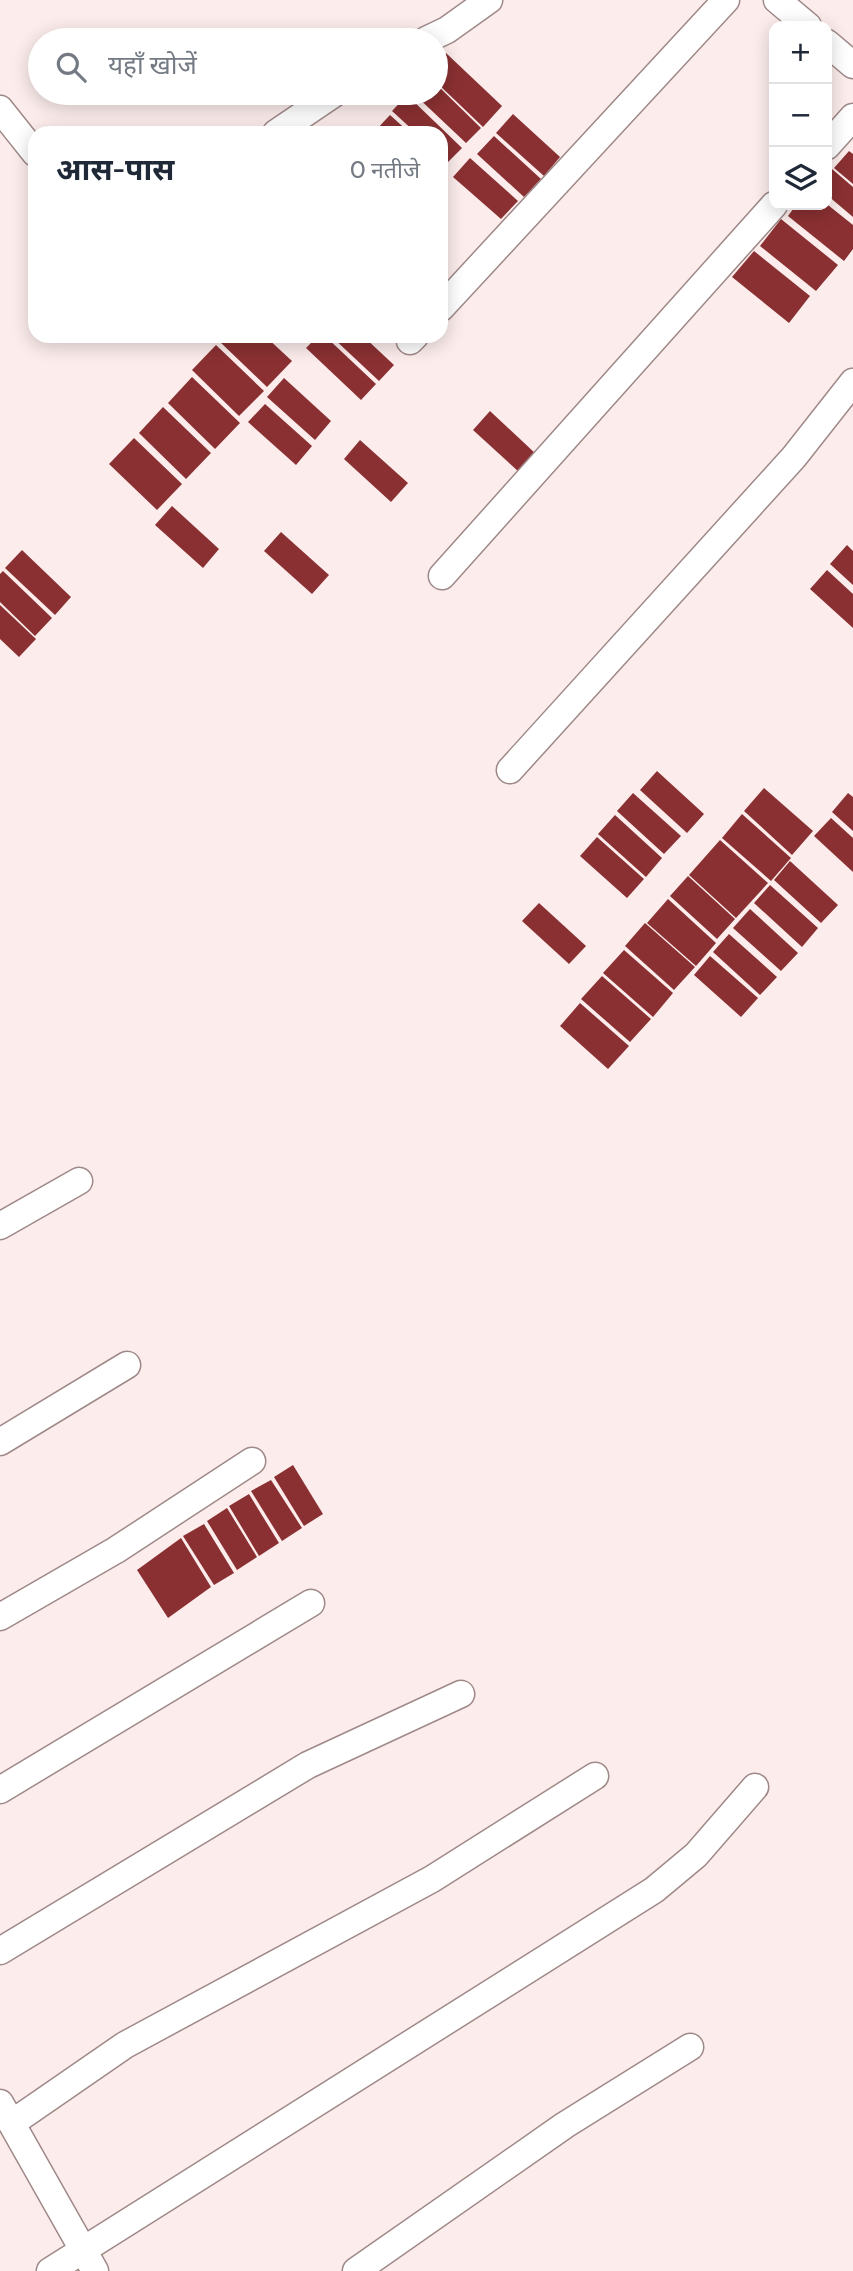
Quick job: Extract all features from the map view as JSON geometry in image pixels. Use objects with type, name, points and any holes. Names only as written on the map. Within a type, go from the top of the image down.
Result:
[{"type":"street","points":[[448,29],[489,0]]},
{"type":"street","points":[[448,300],[726,0]]},
{"type":"street","points":[[777,0],[802,21]]},
{"type":"street","points":[[832,47],[853,65]]},
{"type":"street","points":[[286,126],[317,105]]},
{"type":"street","points":[[0,109],[28,144]]},
{"type":"street","points":[[832,140],[853,117]]},
{"type":"street","points":[[442,576],[770,210]]},
{"type":"street","points":[[510,770],[794,457],[853,382]]},
{"type":"street","points":[[0,1226],[79,1181]]},
{"type":"street","points":[[0,1442],[127,1365]]},
{"type":"street","points":[[0,1617],[116,1550],[252,1461]]},
{"type":"street","points":[[0,1790],[311,1604]]},
{"type":"street","points":[[0,1951],[308,1765],[461,1694]]},
{"type":"street","points":[[89,2260],[6,2113],[124,2045],[432,1879],[595,1776]]},
{"type":"street","points":[[50,2271],[89,2260],[654,1891],[696,1855],[755,1787]]},
{"type":"street","points":[[356,2271],[565,2124],[690,2047]]},
{"type":"building","points":[[448,55],[502,106],[483,127],[448,93]]},
{"type":"building","points":[[448,96],[481,128],[466,143],[426,105],[448,105]]},
{"type":"building","points":[[398,105],[417,105],[439,126],[408,126],[392,111]]},
{"type":"building","points":[[513,114],[560,157],[544,176],[496,133]]},
{"type":"building","points":[[390,115],[402,126],[380,126]]},
{"type":"building","points":[[448,135],[462,148],[448,162]]},
{"type":"building","points":[[494,136],[541,179],[524,197],[477,154]]},
{"type":"building","points":[[849,151],[853,154],[853,184],[834,168]]},
{"type":"building","points":[[470,158],[518,201],[501,219],[453,177]]},
{"type":"building","points":[[832,169],[853,187],[853,217],[832,199]]},
{"type":"building","points":[[832,208],[853,225],[853,249],[844,261],[788,216],[792,210]]},
{"type":"building","points":[[781,219],[838,265],[816,291],[760,246]]},
{"type":"building","points":[[754,251],[810,296],[789,323],[732,277]]},
{"type":"building","points":[[221,343],[273,343],[292,361],[267,387]]},
{"type":"building","points":[[311,343],[332,343],[376,384],[361,400],[306,348]]},
{"type":"building","points":[[338,343],[370,343],[394,365],[379,381]]},
{"type":"building","points":[[216,345],[264,391],[239,416],[192,370]]},
{"type":"building","points":[[192,377],[240,423],[215,449],[168,403]]},
{"type":"building","points":[[284,378],[331,421],[315,440],[267,397]]},
{"type":"building","points":[[265,404],[312,446],[296,465],[248,422]]},
{"type":"building","points":[[163,407],[211,453],[186,479],[139,433]]},
{"type":"building","points":[[490,411],[537,455],[520,473],[473,430]]},
{"type":"building","points":[[134,438],[182,484],[157,510],[109,464]]},
{"type":"building","points":[[360,440],[408,483],[391,502],[344,459]]},
{"type":"building","points":[[172,506],[219,549],[203,568],[155,525]]},
{"type":"building","points":[[281,532],[329,575],[312,594],[264,551]]},
{"type":"building","points":[[847,545],[853,551],[853,585],[830,564]]},
{"type":"building","points":[[22,550],[71,597],[55,615],[5,568]]},
{"type":"building","points":[[827,570],[853,594],[853,628],[810,589]]},
{"type":"building","points":[[3,571],[52,618],[35,636],[0,602],[0,574]]},
{"type":"building","points":[[0,605],[36,639],[19,657],[0,639]]},
{"type":"building","points":[[657,771],[704,814],[687,833],[640,790]]},
{"type":"building","points":[[764,788],[813,831],[792,855],[744,811]]},
{"type":"building","points":[[633,793],[681,836],[664,854],[617,811]]},
{"type":"building","points":[[848,793],[853,797],[853,831],[832,812]]},
{"type":"building","points":[[742,814],[791,858],[771,881],[722,838]]},
{"type":"building","points":[[615,815],[662,858],[646,877],[598,834]]},
{"type":"building","points":[[831,818],[853,838],[853,872],[814,836]]},
{"type":"building","points":[[597,837],[644,879],[627,898],[580,856]]},
{"type":"building","points":[[720,840],[768,883],[736,918],[689,875]]},
{"type":"building","points":[[790,861],[838,905],[821,923],[774,880]]},
{"type":"building","points":[[688,876],[735,919],[717,939],[670,896]]},
{"type":"building","points":[[770,885],[818,928],[802,947],[754,903]]},
{"type":"building","points":[[668,899],[716,943],[696,966],[647,923]]},
{"type":"building","points":[[539,903],[586,946],[569,964],[522,921]]},
{"type":"building","points":[[750,909],[798,953],[781,971],[733,928]]},
{"type":"building","points":[[645,923],[695,967],[674,990],[625,946]]},
{"type":"building","points":[[729,934],[777,977],[760,995],[713,952]]},
{"type":"building","points":[[624,950],[673,993],[653,1017],[603,973]]},
{"type":"building","points":[[710,956],[758,998],[741,1017],[694,975]]},
{"type":"building","points":[[602,976],[651,1019],[630,1042],[581,999]]},
{"type":"building","points":[[580,1003],[629,1046],[608,1069],[560,1026]]},
{"type":"building","points":[[293,1465],[323,1514],[304,1526],[274,1477]]},
{"type":"building","points":[[271,1480],[302,1528],[282,1541],[251,1491]]},
{"type":"building","points":[[249,1494],[279,1543],[259,1556],[229,1506]]},
{"type":"building","points":[[227,1508],[257,1557],[237,1570],[207,1521]]},
{"type":"building","points":[[204,1524],[234,1573],[214,1585],[183,1536]]},
{"type":"building","points":[[181,1538],[211,1587],[168,1618],[137,1570]]}]
